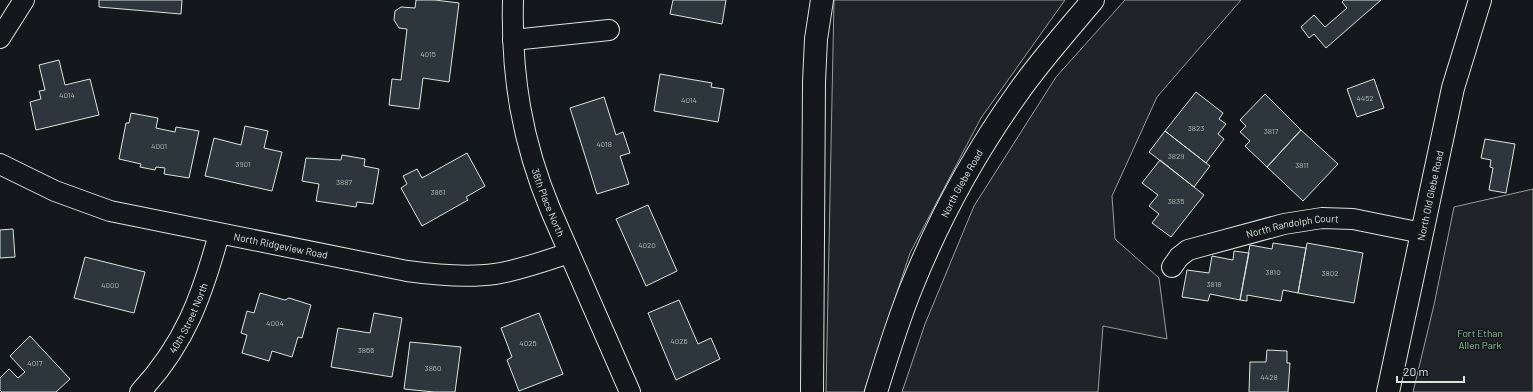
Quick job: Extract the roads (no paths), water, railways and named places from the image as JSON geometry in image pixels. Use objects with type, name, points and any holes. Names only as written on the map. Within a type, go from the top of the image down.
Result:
[{"type":"main road","points":[[812,392],[814,75],[816,39],[822,0]]},
{"type":"main road","name":"North Glebe Road","points":[[876,392],[912,286],[937,231],[981,149],[1017,94],[1055,44],[1093,0]]},
{"type":"main road","name":"North Old Glebe Road","points":[[1388,392],[1453,88],[1480,0]]},
{"type":"street","points":[[0,38],[24,0]]},
{"type":"street","name":"38th Place North","points":[[513,0],[513,40],[517,94],[527,144],[542,191],[630,392]]},
{"type":"street","points":[[513,40],[610,30]]},
{"type":"street","name":"North Ridgeview Road","points":[[0,164],[55,191],[110,211],[219,234],[429,274],[496,274],[532,265],[569,253]]},
{"type":"street","name":"North Randolph Court","points":[[1172,267],[1179,257],[1188,250],[1303,220],[1322,218],[1353,220],[1422,232]]},
{"type":"street","name":"40th Street North","points":[[140,392],[162,366],[186,327],[202,292],[219,234]]},
{"type":"park label","name":"Fort Ethan Allen Park","points":[[1480,338]]}]
